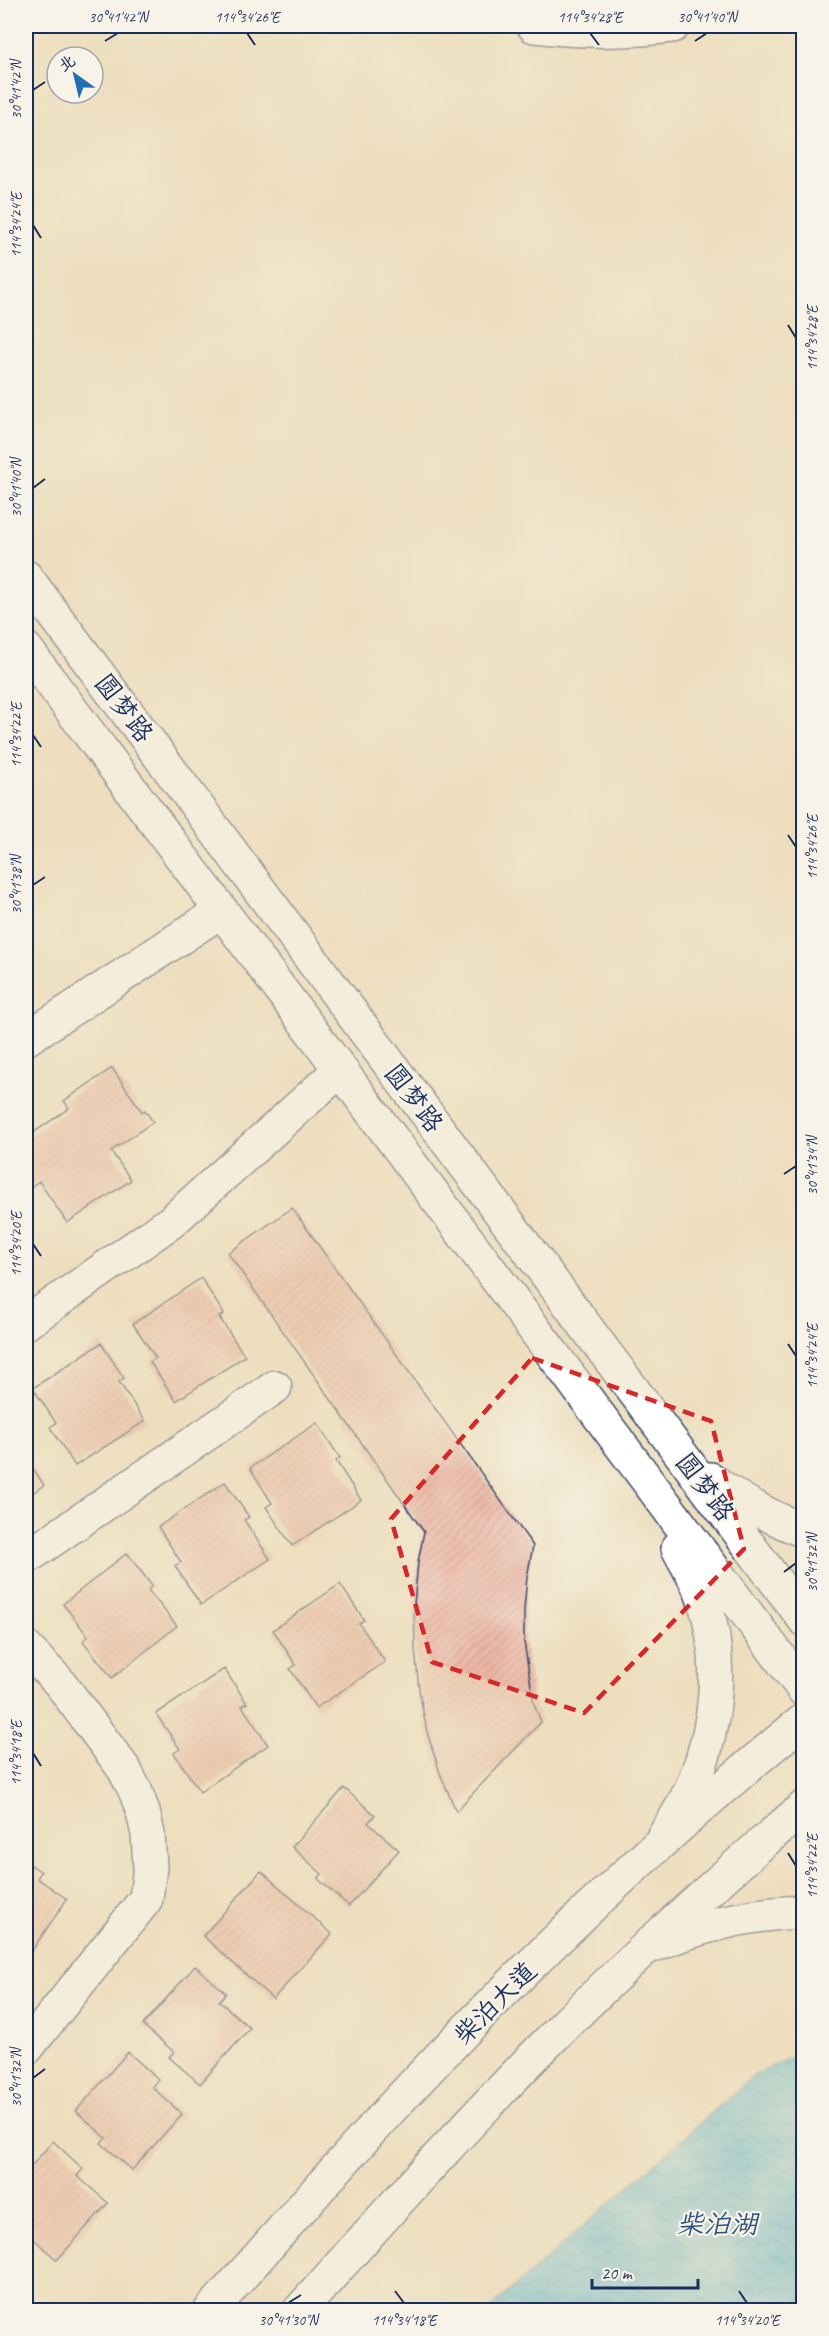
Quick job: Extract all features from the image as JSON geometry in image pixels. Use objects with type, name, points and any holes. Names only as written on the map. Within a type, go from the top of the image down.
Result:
[{"type":"main road","points":[[534,26],[599,31],[673,26]]},
{"type":"main road","name":"圆梦路","points":[[26,576],[804,1618]]},
{"type":"main road","name":"圆梦路","points":[[26,649],[804,1690]]},
{"type":"main road","points":[[26,1038],[221,911]]},
{"type":"main road","points":[[26,1323],[171,1222],[340,1070]]},
{"type":"main road","points":[[26,1558],[275,1387]]},
{"type":"main road","points":[[672,1442],[701,1472],[733,1496],[768,1516],[804,1531]]},
{"type":"main road","points":[[633,1461],[703,1596],[715,1657],[715,1688],[711,1724],[703,1759],[690,1792],[651,1853]]},
{"type":"main road","points":[[26,1648],[60,1683],[124,1769],[143,1812],[148,1834],[150,1867],[146,1899],[26,2049]]},
{"type":"main road","name":"柴泊大道","points":[[211,2310],[398,2102],[497,1999],[651,1853],[804,1720]]},
{"type":"main road","points":[[300,2310],[447,2147],[544,2046],[644,1949],[804,1807]]},
{"type":"main road","points":[[644,1949],[680,1934],[716,1923],[754,1916],[804,1912]]},
{"type":"highlighted area","points":[[532,1358],[711,1421],[744,1549],[584,1713],[432,1662],[391,1519]]},
{"type":"water","name":"柴泊湖","points":[[803,2051],[803,2310],[491,2310],[754,2076]]},
{"type":"building","points":[[112,1068],[142,1112],[145,1110],[153,1122],[111,1151],[131,1180],[67,1223],[39,1181],[26,1191],[26,1138],[69,1108],[64,1101]]},
{"type":"building","points":[[292,1208],[533,1546],[527,1577],[524,1642],[534,1704],[541,1722],[456,1811],[440,1773],[427,1732],[419,1690],[414,1605],[418,1562],[424,1532],[228,1253]]},
{"type":"building","points":[[201,1278],[224,1314],[219,1317],[245,1356],[176,1401],[150,1362],[156,1358],[133,1324]]},
{"type":"building","points":[[101,1343],[124,1378],[119,1382],[145,1421],[75,1466],[50,1427],[56,1423],[33,1388]]},
{"type":"building","points":[[317,1423],[340,1458],[336,1461],[361,1500],[292,1546],[266,1507],[272,1503],[250,1468]]},
{"type":"building","points":[[26,1458],[44,1485],[26,1497]]},
{"type":"building","points":[[225,1482],[249,1517],[244,1520],[270,1559],[201,1605],[175,1566],[181,1562],[158,1527]]},
{"type":"building","points":[[127,1553],[152,1586],[148,1590],[177,1626],[112,1678],[83,1641],[88,1636],[63,1604]]},
{"type":"building","points":[[340,1584],[364,1620],[359,1623],[385,1662],[316,1708],[290,1669],[296,1665],[273,1630]]},
{"type":"building","points":[[224,1669],[247,1703],[242,1706],[268,1745],[200,1792],[174,1753],[180,1749],[156,1714]]},
{"type":"building","points":[[344,1788],[375,1815],[368,1823],[399,1850],[349,1906],[318,1879],[322,1874],[292,1847]]},
{"type":"building","points":[[26,1861],[41,1872],[37,1878],[67,1899],[26,1959]]},
{"type":"building","points":[[261,1871],[332,1934],[273,1999],[203,1936]]},
{"type":"building","points":[[195,1966],[226,1993],[219,2001],[250,2028],[200,2084],[169,2057],[174,2052],[143,2025]]},
{"type":"building","points":[[128,2052],[158,2079],[152,2087],[182,2114],[132,2170],[101,2143],[106,2138],[76,2111]]},
{"type":"building","points":[[53,2141],[83,2169],[77,2176],[108,2203],[57,2260],[26,2232],[31,2227],[26,2222],[26,2172]]}]
